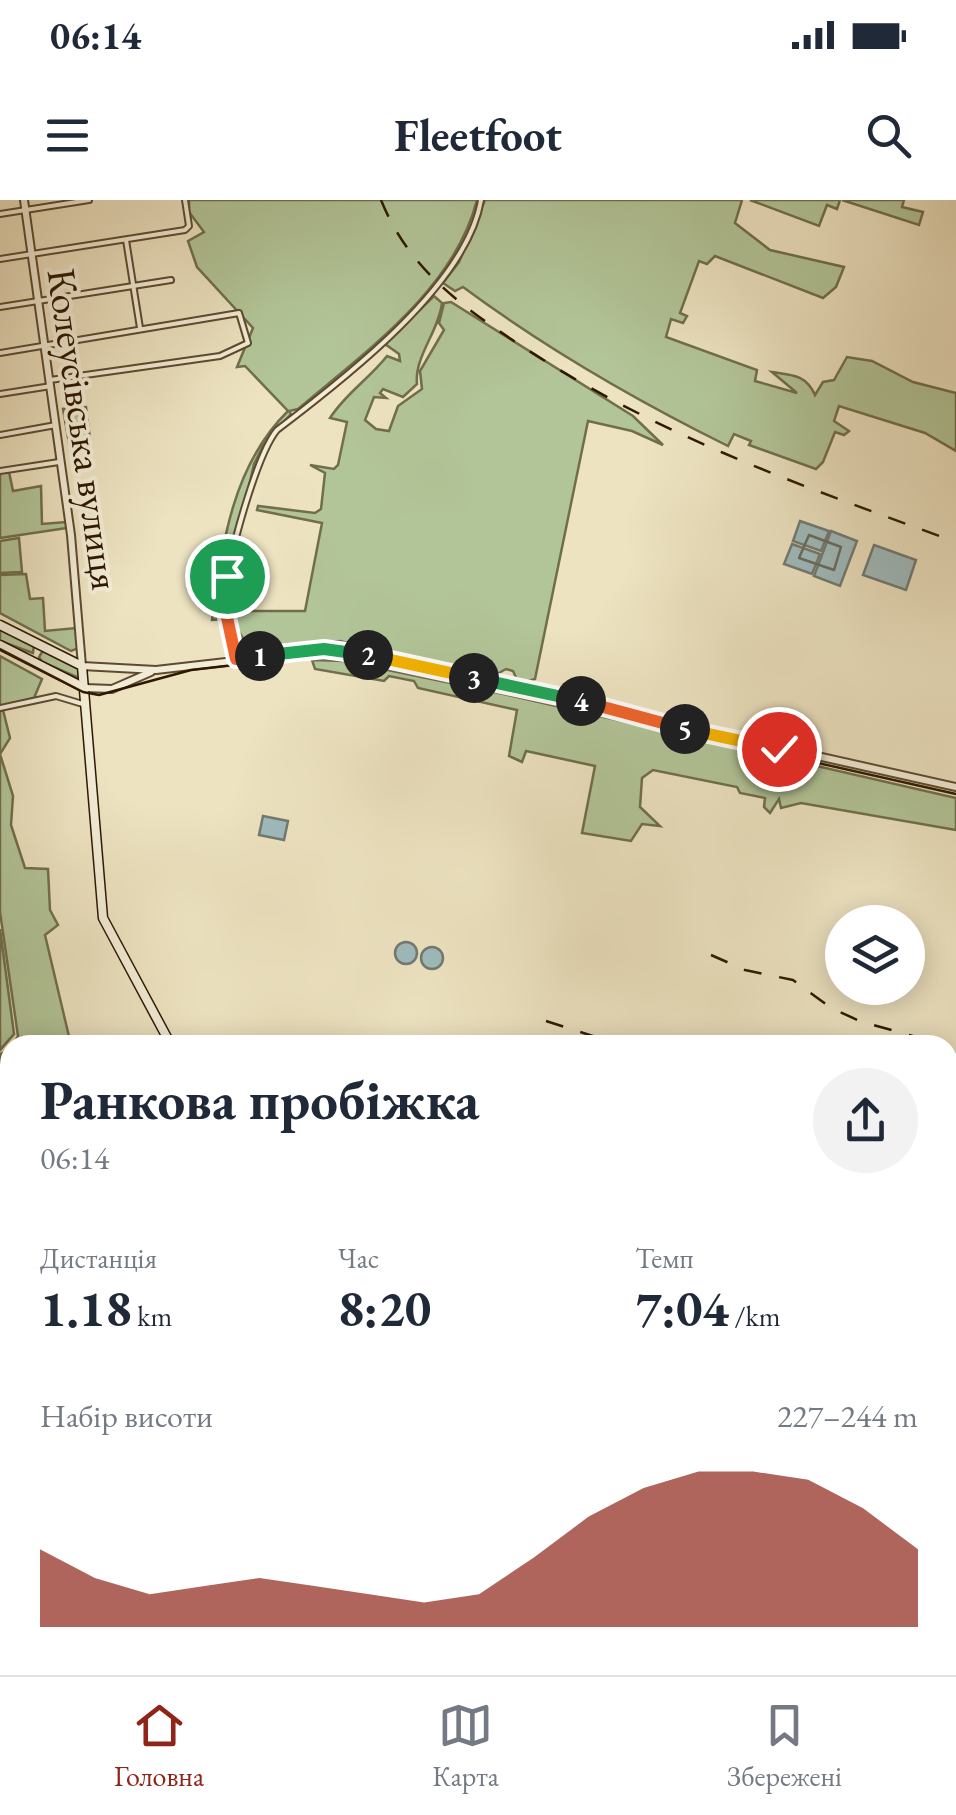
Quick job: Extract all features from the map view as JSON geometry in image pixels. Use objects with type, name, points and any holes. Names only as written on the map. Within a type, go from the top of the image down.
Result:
[{"type":"main road","points":[[0,624],[82,666],[103,918],[166,1035]]},
{"type":"main road","points":[[0,645],[86,697]]},
{"type":"main road","points":[[33,662],[40,646]]},
{"type":"street","points":[[0,214],[24,205],[90,200]]},
{"type":"street","points":[[0,259],[185,230],[190,226],[185,200]]},
{"type":"street","points":[[236,659],[225,608],[227,576],[262,452],[277,430],[424,303],[473,229],[481,200]]},
{"type":"street","name":"Колеусівська вулиця","points":[[24,205],[62,462],[82,666]]},
{"type":"street","points":[[126,240],[140,328]]},
{"type":"street","points":[[0,307],[170,280]]},
{"type":"street","points":[[0,353],[239,313],[248,343],[232,353],[0,394]]},
{"type":"street","points":[[0,435],[56,425]]},
{"type":"street","points":[[0,472],[62,462]]},
{"type":"street","points":[[82,666],[156,670],[324,649],[353,652],[956,787]]},
{"type":"street","points":[[0,708],[46,697],[86,697],[156,670]]},
{"type":"green space","points":[[189,200],[477,200],[449,263],[428,291],[378,342],[298,409],[289,411],[291,414],[265,442],[254,464],[237,540],[226,556],[225,619],[212,620],[226,535],[242,482],[254,456],[288,411],[245,366],[237,367],[253,328],[197,267],[188,241],[204,232],[189,212]]},
{"type":"green space","points":[[485,200],[742,200],[735,223],[770,250],[844,267],[836,287],[823,298],[715,256],[707,264],[699,261],[680,313],[687,316],[683,323],[671,319],[666,337],[757,370],[755,381],[797,393],[772,372],[803,380],[815,395],[823,382],[834,380],[847,357],[872,361],[913,382],[956,393],[956,451],[925,433],[839,406],[834,421],[849,431],[844,435],[835,432],[823,462],[816,469],[749,445],[751,441],[734,434],[728,446],[658,410],[559,353],[463,287],[455,291],[443,283],[459,262]]},
{"type":"green space","points":[[750,200],[840,200],[837,209],[827,205],[819,226]]},
{"type":"green space","points":[[842,200],[904,200],[902,207],[923,212],[919,225]]},
{"type":"green space","points":[[434,296],[442,303],[419,364],[417,384],[403,397],[383,389],[380,393],[386,398],[374,397],[365,420],[376,429],[389,431],[398,406],[422,389],[420,371],[444,330],[439,323],[444,303],[451,302],[633,416],[663,445],[632,431],[588,421],[535,679],[519,684],[513,671],[506,669],[490,678],[340,641],[252,648],[238,631],[231,611],[230,589],[235,568],[244,571],[237,611],[305,611],[322,523],[257,510],[258,506],[315,513],[321,509],[325,473],[310,465],[334,469],[338,465],[347,422],[330,418],[387,356],[400,361],[399,354],[385,344]]},
{"type":"green space","points":[[86,407],[90,439],[69,443],[63,409]]},
{"type":"green space","points":[[9,472],[13,491],[41,486],[42,524],[66,522],[67,528],[0,538],[0,473]]},
{"type":"green space","points":[[19,538],[22,572],[0,573],[0,541]]},
{"type":"green space","points":[[26,574],[30,599],[43,598],[45,631],[76,628],[79,648],[71,651],[0,613],[0,575]]},
{"type":"green space","points":[[0,626],[34,644],[33,653],[0,641]]},
{"type":"green space","points":[[44,649],[79,667],[79,678],[42,662],[39,657]]},
{"type":"green space","points":[[0,656],[42,679],[34,698],[0,707]]},
{"type":"green space","points":[[312,660],[344,661],[499,693],[956,798],[956,830],[801,803],[781,808],[779,799],[770,813],[764,807],[765,798],[740,793],[737,787],[653,770],[642,778],[640,807],[660,826],[642,824],[631,841],[582,833],[595,766],[526,751],[522,762],[509,756],[517,710],[418,688],[414,681],[389,676],[384,681],[315,669]]},
{"type":"green space","points":[[3,710],[10,738],[0,754],[0,711]]},
{"type":"green space","points":[[0,754],[13,796],[11,825],[25,868],[48,869],[50,910],[58,925],[45,935],[69,1035],[18,1035],[0,912]]},
{"type":"green space","points":[[0,929],[14,1034],[0,1035]]},
{"type":"water","points":[[800,521],[829,531],[821,551],[793,541]]},
{"type":"water","points":[[831,531],[857,541],[840,586],[814,576]]},
{"type":"water","points":[[792,544],[820,554],[812,574],[784,564]]},
{"type":"water","points":[[874,545],[916,560],[906,590],[863,575]]},
{"type":"water","points":[[263,816],[288,821],[284,840],[259,835]]},
{"type":"water","points":[[406,942],[414,945],[414,961],[406,964],[398,961],[395,953],[398,945]]},
{"type":"water","points":[[432,947],[440,950],[440,966],[432,969],[424,966],[421,958],[424,950]]},
{"type":"tram line","points":[[0,649],[83,692],[99,695],[191,670],[302,657],[351,658],[956,794]]},
{"type":"railway","points":[[381,200],[406,246],[438,283],[498,330],[572,377],[732,457],[956,542]]},
{"type":"railway","points":[[711,955],[745,970],[793,980],[831,1008],[862,1022],[909,1035]]},
{"type":"railway","points":[[546,1021],[590,1035]]},
{"type":"route","points":[[227,576],[225,608],[236,659],[324,649],[353,652],[582,701],[665,725],[779,749]]}]
